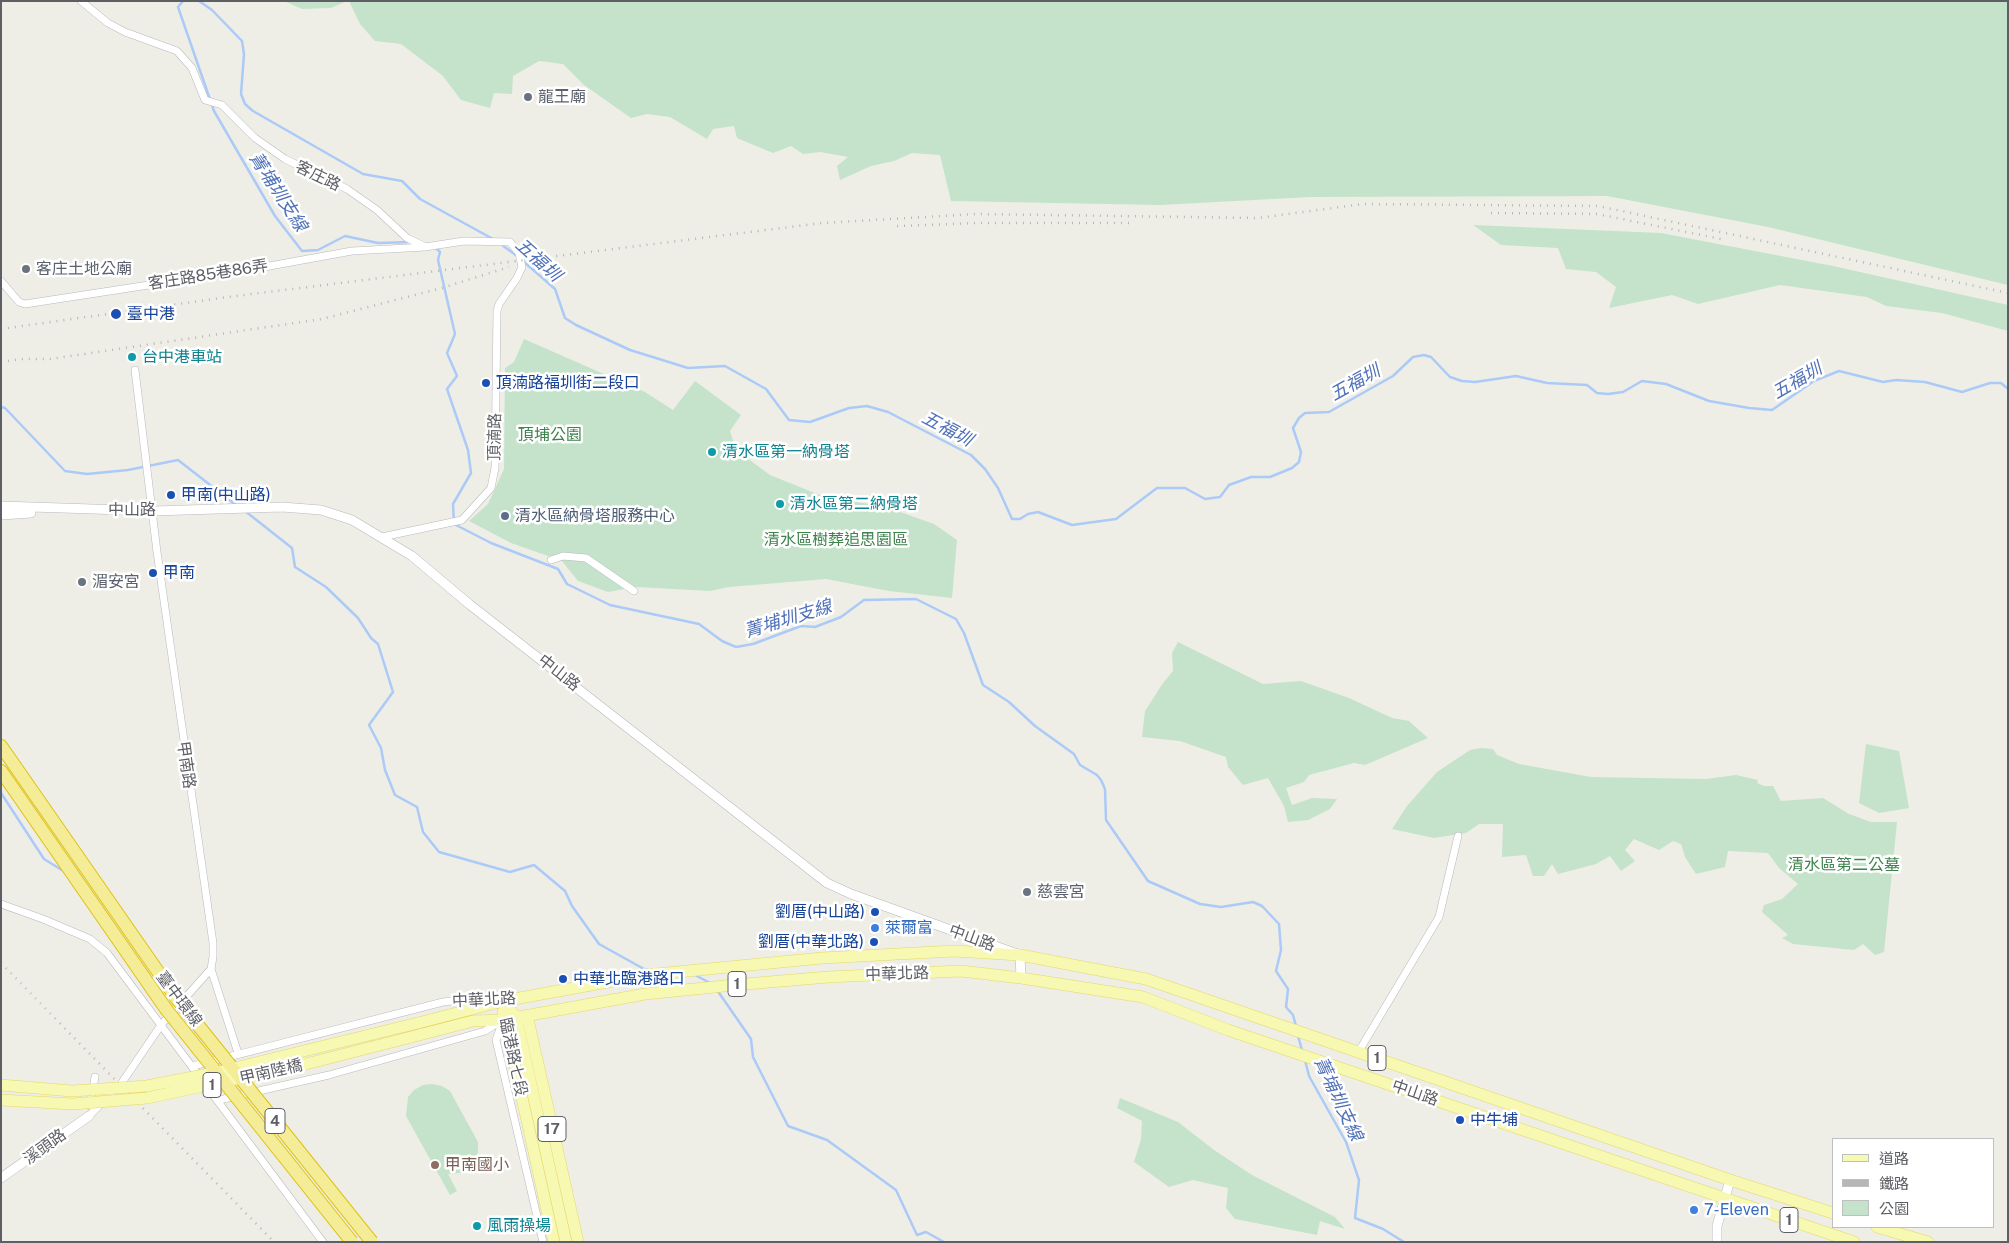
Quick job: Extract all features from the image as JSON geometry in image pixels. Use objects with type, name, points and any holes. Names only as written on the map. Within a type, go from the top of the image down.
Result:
[{"type":"highway","name":"臺中環線","points":[[1,746],[178,1000],[372,1242]]},
{"type":"highway","name":"臺中環線","points":[[1,771],[166,1009],[352,1242]]},
{"type":"main road","name":"中華北路","points":[[503,1001],[646,975],[822,958],[954,951],[1020,955]]},
{"type":"main road","name":"中山路","points":[[1020,955],[1146,979],[1730,1180],[1832,1213]]},
{"type":"main road","name":"中華北路","points":[[504,1020],[645,994],[828,977],[961,972],[1021,978]]},
{"type":"main road","name":"中山路","points":[[1021,978],[1143,997],[1228,1030],[1854,1242]]},
{"type":"main road","name":"臨港路七段","points":[[503,1001],[522,1016],[578,1242]]},
{"type":"main road","name":"臨港路七段","points":[[503,1001],[504,1020],[554,1242]]},
{"type":"main road","name":"1","points":[[418,1029],[503,1001]]},
{"type":"main road","name":"臨港路七段","points":[[522,1016],[566,1242]]},
{"type":"main road","name":"1","points":[[418,1029],[473,1021],[504,1020]]},
{"type":"main road","name":"甲南陸橋","points":[[1,1085],[72,1091],[146,1086],[418,1029]]},
{"type":"main road","name":"甲南陸橋","points":[[1,1100],[73,1104],[147,1098],[306,1064],[418,1029]]},
{"type":"main road","points":[[1880,1228],[1928,1242]]},
{"type":"street","name":"客庄路","points":[[81,1],[108,23],[125,32],[177,51],[192,68],[205,100],[222,106],[254,138],[285,159],[347,189],[377,210],[407,238],[425,247]]},
{"type":"street","name":"頂湳路","points":[[382,537],[462,520],[492,488],[495,468],[498,311],[499,304],[517,278],[522,267],[518,252],[510,242],[464,241],[425,247]]},
{"type":"street","name":"客庄路85巷86弄","points":[[1,281],[11,290],[19,302],[25,304],[253,269],[352,251],[425,247]]},
{"type":"street","name":"甲南路","points":[[135,370],[164,608],[213,943],[211,970]]},
{"type":"street","points":[[1,506],[66,510]]},
{"type":"street","name":"中山路","points":[[66,510],[153,511],[282,507],[321,510],[352,520],[412,556],[469,604],[827,883],[859,897],[1020,955]]},
{"type":"street","points":[[1,515],[66,510]]},
{"type":"street","points":[[552,560],[563,556],[586,558],[634,590]]},
{"type":"street","points":[[1359,1052],[1439,917],[1458,836]]},
{"type":"street","points":[[1,904],[43,918],[90,940],[117,964],[323,1242]]},
{"type":"street","points":[[1020,955],[1021,978]]},
{"type":"street","points":[[89,1116],[121,1084],[161,1025],[211,970],[238,1053]]},
{"type":"street","name":"中華北路","points":[[193,1066],[443,1002],[476,998],[503,1001]]},
{"type":"street","points":[[504,1020],[496,1040],[543,1242]]},
{"type":"street","name":"中華北路","points":[[219,1100],[329,1075],[485,1031],[504,1020]]},
{"type":"street","points":[[89,1116],[95,1077]]},
{"type":"street","name":"溪頭路","points":[[1,1178],[89,1116]]},
{"type":"street","points":[[1717,1242],[1717,1226],[1723,1198],[1730,1180]]},
{"type":"green space","points":[[284,1],[347,1],[331,8],[302,9]]},
{"type":"green space","points":[[349,1],[2008,1],[2008,285],[1768,227],[1607,196],[1310,197],[1160,205],[951,201],[940,155],[912,153],[894,161],[871,166],[840,180],[837,166],[848,157],[820,152],[803,154],[791,146],[773,153],[737,138],[734,126],[713,129],[707,139],[670,117],[647,114],[631,118],[584,85],[563,64],[539,61],[513,76],[512,94],[494,93],[490,108],[461,100],[443,76],[401,44],[375,41],[360,24]]},
{"type":"green space","points":[[1473,225],[1661,233],[1833,266],[2008,305],[2008,331],[1942,313],[1886,306],[1867,297],[1780,285],[1698,304],[1672,295],[1609,308],[1616,287],[1596,272],[1566,269],[1558,248],[1501,245]]},
{"type":"green space","points":[[524,339],[645,392],[673,410],[695,381],[741,415],[730,431],[736,450],[770,475],[822,496],[886,507],[934,524],[957,540],[952,598],[889,591],[826,579],[729,587],[710,591],[636,587],[608,592],[578,581],[562,561],[511,543],[469,521],[488,504],[504,469],[505,368],[514,362]]},
{"type":"green space","points":[[1178,642],[1263,684],[1301,681],[1349,698],[1392,718],[1409,721],[1428,738],[1365,765],[1354,763],[1309,775],[1304,782],[1286,788],[1292,805],[1312,798],[1337,799],[1330,809],[1308,820],[1288,822],[1284,806],[1268,778],[1243,785],[1228,767],[1226,757],[1180,741],[1142,737],[1145,711],[1173,671],[1172,653]]},
{"type":"green space","points":[[1866,744],[1899,751],[1909,808],[1879,813],[1859,803]]},
{"type":"green space","name":"清水區第二公墓","points":[[1481,748],[1493,749],[1497,755],[1519,764],[1591,777],[1706,779],[1736,775],[1758,780],[1757,783],[1764,786],[1773,786],[1781,801],[1823,798],[1849,814],[1871,822],[1897,822],[1884,952],[1875,955],[1863,944],[1854,950],[1793,944],[1782,938],[1788,935],[1762,912],[1764,905],[1782,899],[1798,884],[1779,868],[1768,853],[1728,851],[1725,867],[1696,874],[1685,857],[1681,844],[1673,841],[1659,850],[1634,839],[1625,850],[1635,861],[1621,871],[1610,856],[1596,864],[1558,874],[1552,864],[1544,876],[1533,876],[1526,855],[1502,857],[1503,824],[1479,824],[1466,833],[1434,838],[1392,829],[1407,806],[1437,772],[1470,750]]},
{"type":"green space","points":[[423,1085],[442,1086],[450,1091],[478,1142],[478,1152],[475,1161],[469,1168],[461,1173],[448,1174],[457,1191],[450,1195],[406,1116],[408,1097],[414,1090]]},
{"type":"green space","points":[[1120,1098],[1178,1122],[1214,1150],[1252,1175],[1335,1217],[1345,1229],[1320,1221],[1317,1235],[1235,1219],[1226,1208],[1228,1188],[1193,1180],[1169,1187],[1134,1162],[1141,1139],[1142,1121],[1117,1108]]},
{"type":"waterway","name":"菁埔圳支線","points":[[183,1],[178,7],[214,111],[275,216],[302,251],[318,250],[345,236],[378,243],[411,242]]},
{"type":"waterway","name":"五福圳","points":[[199,1],[212,10],[242,41],[244,54],[241,94],[245,104],[253,111],[363,174],[402,181],[420,199],[493,239]]},
{"type":"waterway","name":"五福圳","points":[[502,245],[517,256]]},
{"type":"waterway","name":"菁埔圳支線","points":[[435,247],[440,252],[438,260],[455,334],[447,353],[457,376],[447,389],[468,450],[471,473],[453,504],[454,524],[491,543],[558,569],[567,584],[610,605],[699,624],[722,641],[736,647],[753,644],[801,626],[815,627],[841,617],[864,600],[916,599],[956,619],[964,633],[983,685],[1009,702],[1035,726],[1074,754],[1080,765],[1097,775],[1101,780],[1105,789],[1106,820],[1148,881],[1200,904],[1221,907],[1253,902],[1262,906],[1279,924],[1281,950],[1276,971],[1288,989],[1286,1007],[1293,1015],[1296,1026]]},
{"type":"waterway","name":"五福圳","points":[[523,261],[555,289],[565,318],[576,325],[630,350],[688,368],[725,366],[766,389],[789,420],[810,422],[849,408],[867,406],[888,412],[971,455],[985,469],[998,488],[1012,519],[1020,519],[1028,514],[1038,512],[1072,525],[1116,519],[1157,488],[1185,488],[1205,499],[1220,497],[1229,485],[1251,477],[1270,477],[1292,468],[1299,462],[1301,452],[1293,428],[1299,418],[1305,413],[1329,412],[1393,376],[1413,357],[1424,355],[1431,357],[1450,377],[1462,381],[1475,382],[1516,376],[1547,383],[1587,385],[1597,393],[1608,394],[1623,392],[1642,381],[1666,384],[1709,401],[1772,410],[1814,381],[1839,371],[1883,382],[1896,380],[1925,382],[1962,392],[1990,383],[2001,383],[2008,389]]},
{"type":"waterway","points":[[1,407],[5,408],[65,471],[87,474],[128,470],[178,460],[236,505]]},
{"type":"waterway","points":[[245,511],[292,548],[295,567],[326,587],[358,618],[371,638],[378,644],[393,692],[369,725],[381,748],[385,770],[395,795],[417,807],[423,832],[439,852],[510,872],[534,865],[565,891],[572,906],[599,944],[644,969],[650,970]]},
{"type":"waterway","points":[[1,793],[44,859],[65,872]]},
{"type":"waterway","points":[[695,975],[712,984]]},
{"type":"waterway","points":[[717,990],[751,1039],[753,1057],[788,1126],[827,1140],[896,1190],[917,1235],[926,1232],[944,1242]]},
{"type":"waterway","name":"菁埔圳支線","points":[[1298,1036],[1302,1050]]},
{"type":"waterway","name":"菁埔圳支線","points":[[1305,1060],[1309,1076],[1346,1142],[1359,1180],[1355,1218],[1383,1229],[1404,1242]]},
{"type":"railway","points":[[1,329],[228,297],[822,223],[977,214],[1258,218],[1363,204],[1598,206],[2008,293]]},
{"type":"railway","points":[[1491,213],[1597,214],[1721,239]]},
{"type":"railway","points":[[897,226],[977,223],[1130,223]]},
{"type":"railway","points":[[1,362],[21,359],[50,359],[322,319],[442,288],[509,267]]},
{"type":"railway","points":[[1,963],[274,1242]]},
{"type":"place","name":"龍王廟","points":[[528,97]]},
{"type":"place","name":"客庄土地公廟","points":[[26,269]]},
{"type":"place","name":"臺中港","points":[[116,314]]},
{"type":"place","name":"台中港車站","points":[[132,357]]},
{"type":"place","name":"頂湳路福圳街二段口","points":[[486,383]]},
{"type":"place","name":"清水區第一納骨塔","points":[[712,452]]},
{"type":"place","name":"甲南(中山路)","points":[[171,495]]},
{"type":"place","name":"清水區第二納骨塔","points":[[780,504]]},
{"type":"place","name":"清水區納骨塔服務中心","points":[[505,516]]},
{"type":"place","name":"甲南","points":[[153,573]]},
{"type":"place","name":"湄安宮","points":[[82,582]]},
{"type":"place","name":"慈雲宮","points":[[1027,892]]},
{"type":"place","name":"劉厝(中山路)","points":[[875,912]]},
{"type":"place","name":"萊爾富","points":[[875,928]]},
{"type":"place","name":"劉厝(中華北路)","points":[[874,942]]},
{"type":"place","name":"中華北臨港路口","points":[[563,979]]},
{"type":"place","name":"中牛埔","points":[[1460,1120]]},
{"type":"place","name":"甲南國小","points":[[435,1165]]},
{"type":"place","name":"7-Eleven","points":[[1694,1210]]},
{"type":"place","name":"風雨操場","points":[[477,1226]]},
{"type":"park label","name":"頂埔公園","points":[[550,435]]},
{"type":"park label","name":"清水區樹葬追思園區","points":[[836,540]]}]
